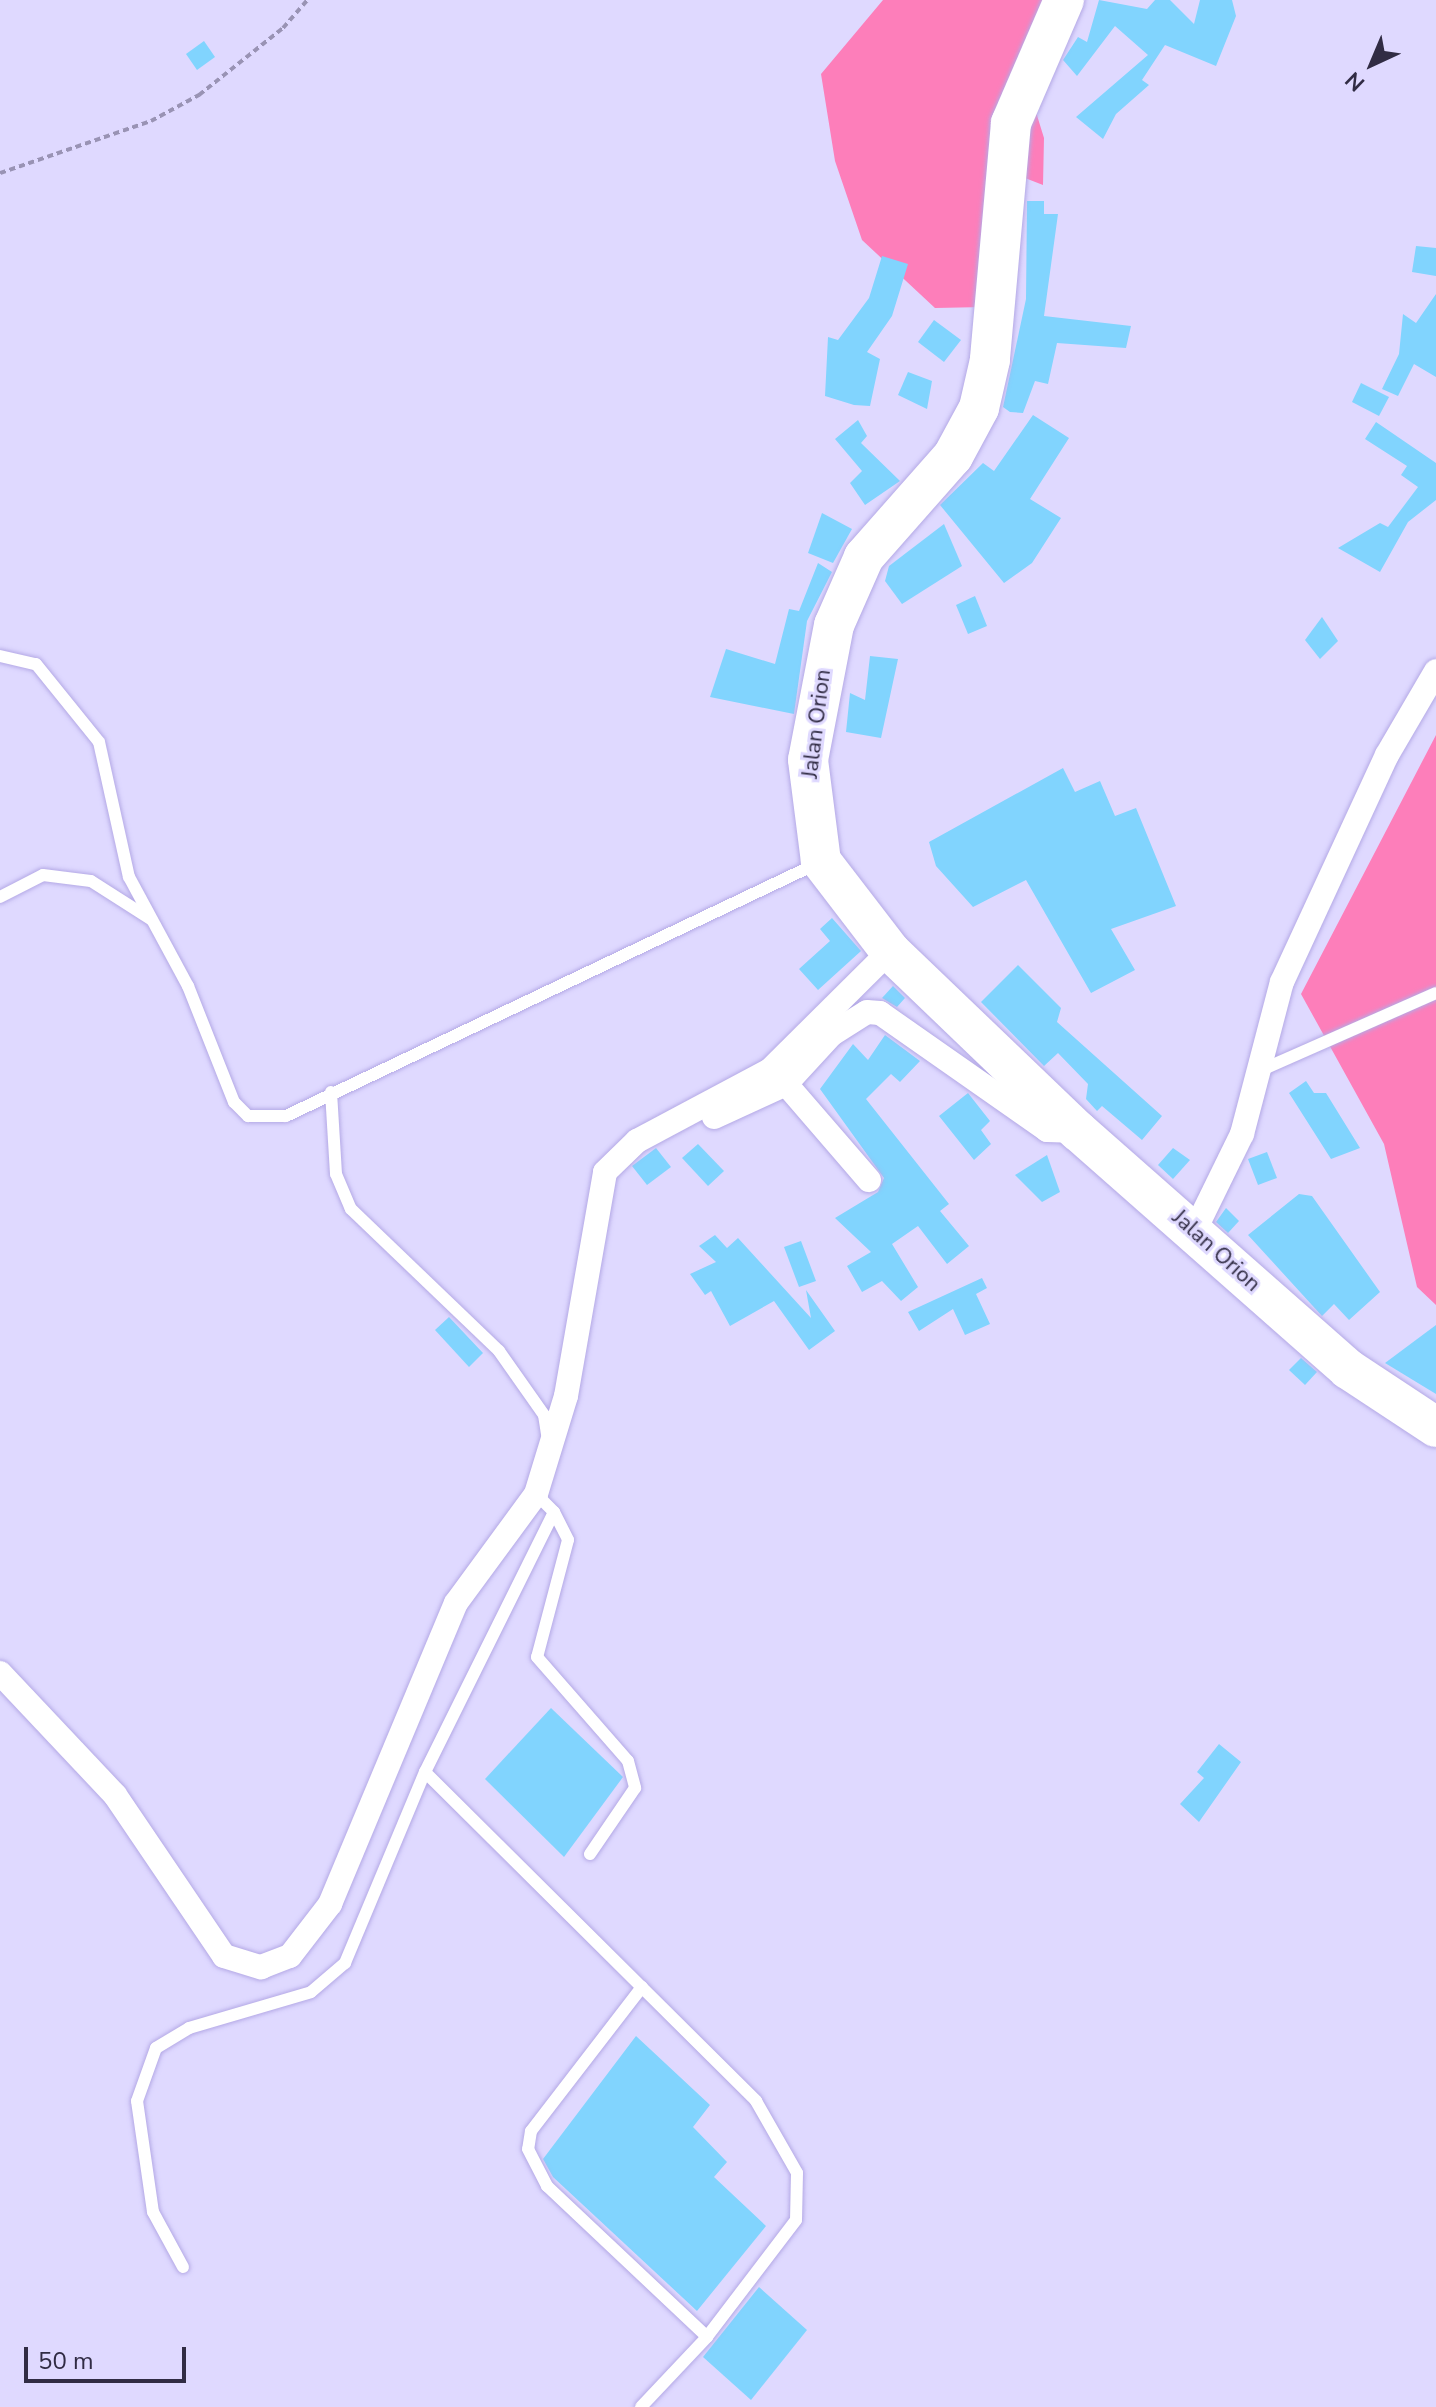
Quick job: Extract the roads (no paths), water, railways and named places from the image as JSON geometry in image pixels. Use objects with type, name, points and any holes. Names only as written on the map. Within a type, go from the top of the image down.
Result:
[{"type":"highway","name":"Jalan Orion","points":[[1064,0],[1011,123],[990,360],[979,408],[953,456],[864,557],[834,625],[808,760],[821,861],[890,951],[1078,1131],[1348,1369],[1436,1427]]},
{"type":"street","points":[[1194,1232],[1227,1172],[1282,982],[1387,755],[1436,671]]},
{"type":"street","points":[[0,1673],[115,1795],[213,1944],[234,1960],[270,1965],[290,1956],[322,1919],[456,1603],[536,1494],[551,1450],[586,1296],[601,1181],[616,1157],[676,1119],[770,1070],[890,951]]},
{"type":"street","points":[[676,1119],[707,1120],[786,1084],[853,1017],[880,1013],[1047,1130],[1078,1131]]},
{"type":"street","points":[[786,1084],[869,1180]]},
{"type":"lane","points":[[0,656],[36,664],[99,742],[129,877],[157,924],[234,1102],[248,1116],[270,1119],[331,1092],[821,861]]},
{"type":"lane","points":[[0,897],[43,875],[91,881],[157,924]]},
{"type":"lane","points":[[1257,1072],[1436,993]]},
{"type":"lane","points":[[331,1092],[336,1174],[351,1209],[499,1351],[544,1415],[551,1450]]},
{"type":"lane","points":[[536,1494],[554,1512],[568,1540],[537,1657],[628,1761],[635,1788],[590,1854]]},
{"type":"lane","points":[[183,2267],[153,2212],[137,2101],[156,2048],[189,2028],[329,1981],[358,1942],[425,1772],[554,1512]]},
{"type":"lane","points":[[425,1772],[756,2101],[797,2173],[796,2220],[707,2337],[641,2407]]},
{"type":"lane","points":[[642,1987],[531,2131],[528,2149],[547,2186],[707,2337]]}]
